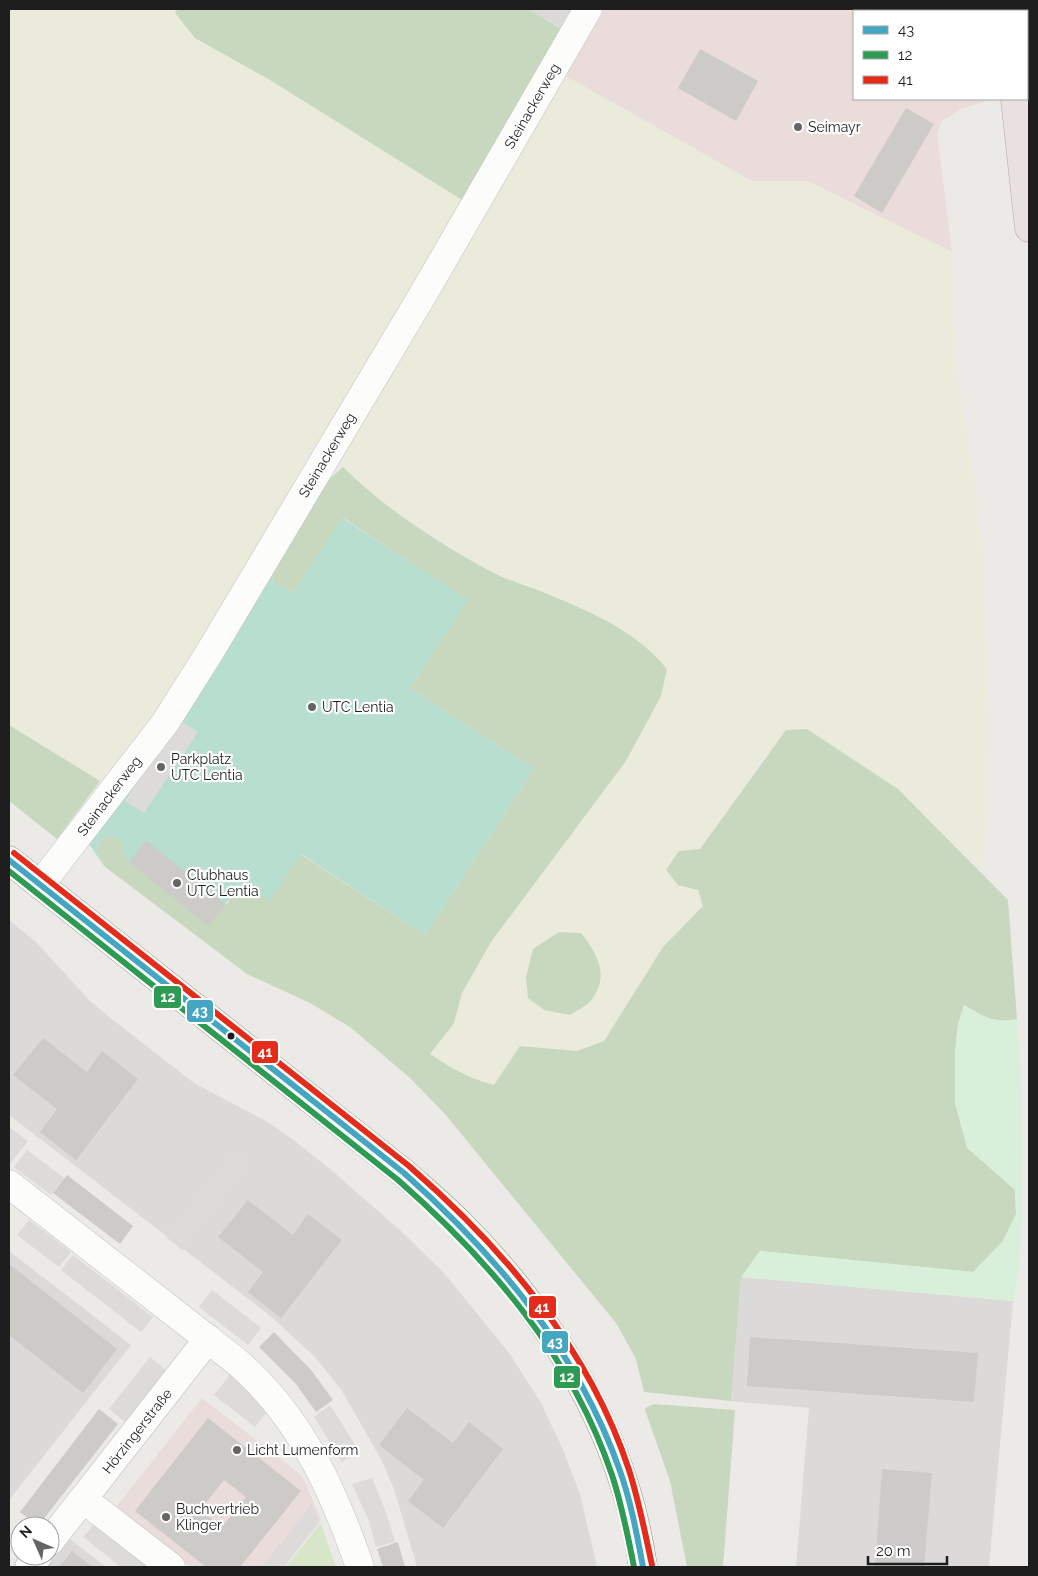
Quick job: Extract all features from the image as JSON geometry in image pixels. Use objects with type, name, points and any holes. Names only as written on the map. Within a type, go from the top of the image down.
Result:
[{"type":"highway","points":[[1014,100],[1029,228]]},
{"type":"main road","points":[[9,860],[404,1173],[460,1224],[489,1255],[521,1292],[556,1340],[584,1387],[608,1438],[630,1501],[643,1567]]},
{"type":"street","name":"Steinackerweg","points":[[40,885],[165,723],[211,650],[425,291],[588,9]]},
{"type":"street","points":[[9,1184],[247,1370],[276,1402],[304,1439],[328,1483],[360,1567]]},
{"type":"street","name":"Hörzingerstraße","points":[[60,1528],[208,1339]]},
{"type":"street","points":[[84,1498],[171,1567]]},
{"type":"shaded area","points":[[528,9],[576,9],[563,30]]},
{"type":"shaded area","name":"Seimayr","points":[[600,9],[978,9],[853,10],[853,100],[988,100],[959,110],[942,121],[937,134],[952,252],[807,181],[752,181],[562,74]]},
{"type":"shaded area","name":"Parkplatz UTC Lentia","points":[[179,720],[198,732],[144,813],[125,801]]},
{"type":"shaded area","points":[[9,920],[36,942],[89,1000],[113,1020],[194,1083],[266,1121],[291,1138],[330,1169],[402,1232],[444,1273],[510,1354],[541,1403],[564,1452],[580,1494],[597,1567],[417,1567],[394,1489],[381,1459],[342,1391],[315,1357],[268,1314],[9,1115]]},
{"type":"shaded area","points":[[9,1127],[28,1141],[10,1164],[9,1163]]},
{"type":"shaded area","points":[[235,1149],[251,1161],[182,1250],[166,1237]]},
{"type":"shaded area","points":[[27,1150],[64,1178],[51,1195],[14,1167]]},
{"type":"shaded area","points":[[29,1220],[71,1252],[59,1267],[17,1235]]},
{"type":"shaded area","points":[[9,1251],[131,1345],[9,1500]]},
{"type":"shaded area","points":[[73,1255],[153,1317],[141,1332],[61,1270]]},
{"type":"shaded area","points":[[741,1277],[1013,1301],[989,1567],[796,1567],[809,1408],[731,1401]]},
{"type":"shaded area","points":[[212,1290],[261,1328],[248,1345],[199,1307]]},
{"type":"shaded area","points":[[150,1357],[166,1370],[125,1422],[109,1409]]},
{"type":"shaded area","points":[[231,1373],[268,1411],[255,1427],[214,1395]]},
{"type":"shaded area","points":[[202,1398],[300,1474],[304,1480],[321,1520],[284,1567],[191,1567],[117,1506]]},
{"type":"shaded area","points":[[330,1405],[359,1451],[342,1462],[314,1417]]},
{"type":"shaded area","points":[[372,1478],[387,1515],[395,1542],[376,1547],[369,1521],[352,1484]]},
{"type":"shaded area","points":[[312,1504],[319,1522],[284,1567],[262,1567]]},
{"type":"shaded area","points":[[96,1522],[152,1567],[121,1567],[83,1537]]},
{"type":"shaded area","points":[[65,1535],[106,1567],[40,1567],[60,1566],[60,1541]]},
{"type":"green space","points":[[9,9],[177,9],[176,13],[195,38],[270,80],[467,203],[322,439],[305,454],[302,472],[168,694],[100,781],[9,725]]},
{"type":"green space","points":[[177,9],[528,9],[563,30],[467,203],[270,80],[195,38],[175,13]]},
{"type":"green space","points":[[562,74],[752,181],[807,181],[952,252],[957,373],[980,521],[990,720],[989,816],[980,869],[898,789],[808,729],[763,759],[700,849],[679,851],[667,870],[678,885],[698,890],[703,906],[663,947],[604,1041],[577,1051],[520,1046],[495,1085],[477,1080],[452,1069],[430,1054],[454,1023],[462,993],[491,942],[626,761],[547,594],[493,573],[421,529],[361,486],[343,467],[352,435]]},
{"type":"green space","points":[[343,467],[376,497],[433,538],[497,575],[571,604],[606,621],[639,642],[667,669],[661,696],[626,761],[491,942],[462,993],[454,1023],[430,1054],[477,1080],[494,1085],[520,1046],[577,1051],[604,1041],[663,947],[703,906],[698,890],[678,885],[666,870],[679,851],[700,849],[786,730],[807,729],[898,789],[1008,900],[1017,1019],[995,1020],[983,1016],[964,1005],[958,1024],[955,1052],[955,1103],[995,1171],[1015,1190],[1016,1214],[1003,1241],[974,1272],[760,1251],[741,1278],[731,1401],[644,1392],[636,1359],[616,1323],[445,1114],[410,1078],[350,1027],[310,1003],[247,974],[104,866],[97,851],[100,841],[111,835],[123,842],[125,856],[226,905],[242,882],[270,900],[300,854],[425,935],[534,769],[410,688],[467,600],[343,518],[293,593],[274,583],[271,571],[323,485]]},
{"type":"green space","name":"UTC Lentia","points":[[342,518],[468,600],[410,688],[534,769],[425,935],[301,854],[270,901],[242,883],[208,926],[129,862],[125,856],[122,842],[111,835],[100,841],[97,851],[104,866],[89,844],[91,832],[271,571],[274,583],[293,593]]},
{"type":"green space","points":[[9,725],[100,781],[57,839],[9,801]]},
{"type":"green space","points":[[559,932],[581,933],[596,957],[601,973],[597,990],[590,1002],[570,1015],[544,1010],[528,998],[526,977],[533,949]]},
{"type":"green space","points":[[964,1005],[983,1016],[995,1020],[1009,1021],[1017,1019],[1022,1109],[1022,1199],[1020,1263],[1013,1301],[741,1277],[760,1251],[973,1272],[1003,1241],[1016,1214],[1015,1190],[967,1148],[955,1103],[955,1052],[958,1024]]},
{"type":"green space","points":[[654,1404],[735,1410],[723,1567],[687,1567],[670,1481],[645,1410]]},
{"type":"green space","points":[[321,1524],[336,1567],[286,1567],[319,1525]]},
{"type":"building","points":[[886,9],[945,9],[944,10]]},
{"type":"building","points":[[700,49],[758,81],[736,121],[678,88]]},
{"type":"building","points":[[906,108],[934,124],[882,213],[854,196]]},
{"type":"building","name":"Clubhaus UTC Lentia","points":[[146,840],[226,905],[208,926],[129,862]]},
{"type":"building","points":[[43,1038],[87,1072],[102,1051],[138,1079],[76,1160],[40,1132],[57,1109],[13,1075]]},
{"type":"building","points":[[67,1175],[133,1226],[120,1244],[53,1193]]},
{"type":"building","points":[[248,1200],[293,1235],[308,1214],[342,1240],[281,1318],[248,1292],[263,1272],[218,1237]]},
{"type":"building","points":[[9,1264],[117,1349],[83,1393],[9,1335]]},
{"type":"building","points":[[274,1332],[311,1370],[333,1400],[316,1412],[296,1384],[259,1347]]},
{"type":"building","points":[[750,1337],[978,1353],[974,1402],[747,1386]]},
{"type":"building","points":[[407,1408],[453,1443],[469,1422],[503,1449],[443,1528],[408,1501],[424,1480],[379,1445]]},
{"type":"building","points":[[99,1409],[118,1424],[46,1516],[25,1516],[20,1512]]},
{"type":"building","points":[[208,1418],[301,1491],[240,1567],[206,1567],[135,1511]],"holes":[[[224,1480],[246,1497],[222,1527],[200,1510]]]},
{"type":"building","points":[[882,1469],[932,1473],[924,1567],[875,1567]]},
{"type":"building","points":[[398,1542],[405,1567],[383,1567],[377,1549]]},
{"type":"building","points":[[72,1551],[92,1567],[59,1567]]},
{"type":"transit line","name":"41","points":[[14,853],[409,1166],[478,1231],[510,1266],[540,1303],[567,1342],[591,1383],[612,1425],[633,1482],[652,1565]]},
{"type":"transit line","name":"43","points":[[9,860],[404,1173],[471,1238],[502,1272],[558,1346],[582,1385],[620,1471],[636,1531],[643,1567]]},
{"type":"transit line","name":"12","points":[[9,871],[398,1180],[432,1211],[496,1278],[551,1351],[575,1390],[595,1431],[616,1486],[634,1567]]},
{"type":"place","name":"Seimayr","points":[[798,127]]},
{"type":"place","name":"UTC Lentia","points":[[312,707]]},
{"type":"place","name":"Parkplatz UTC Lentia","points":[[161,767]]},
{"type":"place","name":"Clubhaus UTC Lentia","points":[[177,883]]},
{"type":"place","name":"Licht Lumenform","points":[[237,1450]]},
{"type":"place","name":"Buchvertrieb Klinger","points":[[166,1517]]}]
